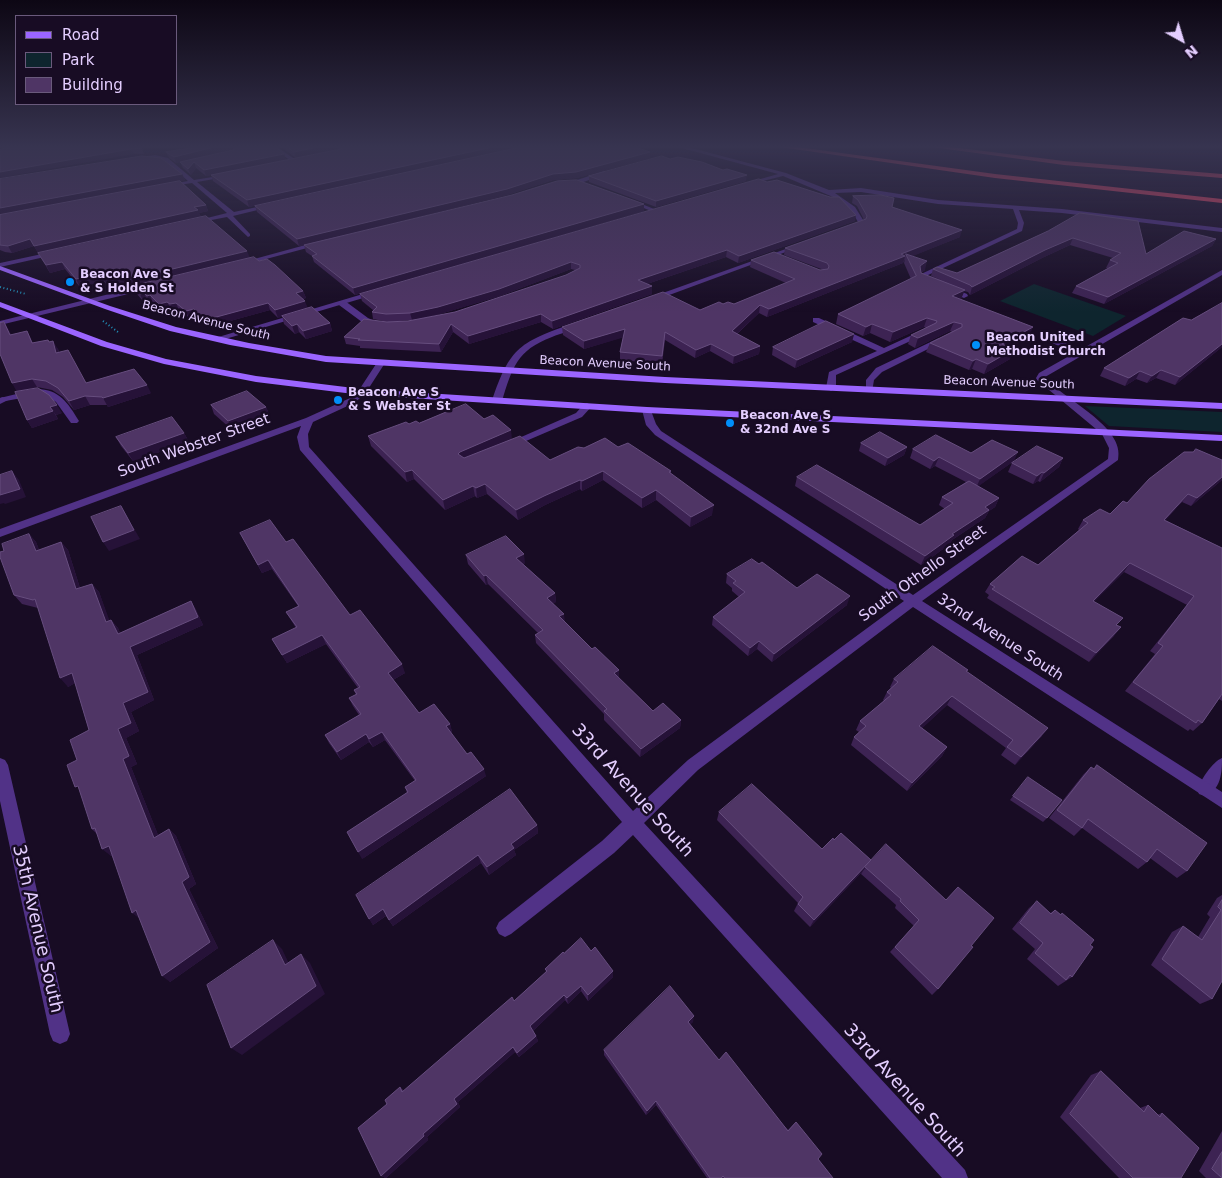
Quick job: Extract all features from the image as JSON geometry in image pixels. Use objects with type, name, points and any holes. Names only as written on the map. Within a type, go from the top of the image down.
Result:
[{"type":"main road","name":"Beacon Avenue South","points":[[0,266],[88,301],[174,329],[270,350],[326,359],[506,371],[1222,406]]},
{"type":"main road","points":[[0,304],[104,344],[203,370],[362,392],[647,410],[1222,438]]},
{"type":"street","points":[[215,202],[248,234]]},
{"type":"street","points":[[632,202],[656,211]]},
{"type":"street","points":[[843,230],[862,223],[859,215],[844,202]]},
{"type":"street","points":[[938,202],[1112,216],[1222,230]]},
{"type":"street","points":[[189,224],[280,204]]},
{"type":"street","points":[[964,296],[922,278],[923,274],[1020,230],[1021,223],[1015,207]]},
{"type":"street","points":[[646,214],[664,209]]},
{"type":"street","points":[[230,266],[326,242]]},
{"type":"street","points":[[643,301],[778,257],[810,242]]},
{"type":"street","points":[[0,266],[62,251]]},
{"type":"street","name":"South Othello Street","points":[[505,928],[608,847],[693,765],[913,601],[1113,460],[1115,450],[1113,443],[1104,432],[1040,378],[1042,375],[1222,272]]},
{"type":"street","points":[[0,323],[162,283]]},
{"type":"street","points":[[219,338],[381,291]]},
{"type":"street","points":[[342,302],[370,323],[389,326]]},
{"type":"street","points":[[816,320],[884,351]]},
{"type":"street","points":[[497,401],[506,371],[516,353],[523,347],[543,337],[588,321]]},
{"type":"street","points":[[831,388],[832,374],[928,331]]},
{"type":"street","points":[[870,390],[870,380],[879,370],[954,335]]},
{"type":"street","points":[[1055,341],[1082,352]]},
{"type":"street","name":"South Webster Street","points":[[0,532],[309,420],[351,401],[362,392],[381,363]]},
{"type":"street","points":[[2,401],[38,391],[55,395],[61,399],[74,421]]},
{"type":"street","points":[[500,449],[579,415],[587,406]]},
{"type":"street","name":"32nd Avenue South","points":[[647,410],[652,425],[658,433],[913,601],[1222,800]]},
{"type":"street","name":"33rd Avenue South","points":[[309,420],[302,431],[301,439],[304,448],[632,823],[957,1178]]},
{"type":"street","name":"35th Avenue South","points":[[0,765],[60,1034]]},
{"type":"street","points":[[1204,789],[1222,765]]},
{"type":"green space","points":[[1034,284],[1126,316],[1093,336],[1000,301]]},
{"type":"green space","points":[[1085,406],[1222,412],[1222,432],[1109,426]]},
{"type":"building","points":[[0,202],[32,202],[0,208]]},
{"type":"building","points":[[69,202],[203,202],[206,205],[194,207],[198,210],[34,246],[30,239],[8,246],[0,245],[0,215]]},
{"type":"building","points":[[273,202],[453,202],[297,239],[255,206]]},
{"type":"building","points":[[483,202],[638,202],[644,204],[353,288],[312,256],[317,254],[304,245]]},
{"type":"building","points":[[679,202],[844,202],[856,215],[739,256],[727,250],[638,280],[652,286],[552,321],[541,314],[468,336],[451,324],[439,344],[358,340],[360,339],[344,337],[364,319],[387,322],[408,321],[455,312],[566,275],[580,268],[580,265],[571,262],[499,289],[410,313],[386,314],[372,312],[377,307],[360,294]]},
{"type":"building","points":[[859,202],[893,202],[892,207],[962,230],[901,254],[905,256],[769,309],[760,305],[732,331],[760,346],[734,356],[711,344],[696,350],[665,332],[662,356],[620,352],[625,329],[584,341],[562,327],[663,292],[700,310],[719,302],[734,304],[795,279],[751,260],[774,252],[820,270],[828,269],[827,263],[785,248],[866,219],[867,216]]},
{"type":"building","points":[[1080,213],[1138,221],[1146,254],[1184,231],[1216,239],[1108,297],[1076,286],[1118,263],[1110,260],[1121,253],[1073,238],[972,287],[933,269],[937,267],[957,273],[1048,231]]},
{"type":"building","points":[[206,216],[247,251],[127,280],[123,275],[103,278],[100,274],[76,279],[62,262],[46,265],[38,253]]},
{"type":"building","points":[[906,254],[927,261],[920,266],[921,273],[965,290],[952,296],[1033,327],[1002,344],[1014,349],[988,364],[976,359],[973,361],[930,343],[962,327],[962,324],[954,322],[918,338],[911,335],[937,321],[927,318],[893,332],[872,324],[866,327],[838,314],[916,276]]},
{"type":"building","points":[[254,257],[259,261],[267,259],[275,265],[303,291],[296,293],[305,301],[275,310],[268,303],[209,319],[203,318],[194,309],[186,311],[176,303],[170,304],[167,302],[159,304],[150,295],[140,294],[133,286]]},
{"type":"building","points":[[1222,303],[1222,344],[1180,377],[1161,370],[1152,376],[1140,371],[1129,378],[1104,368],[1183,318],[1191,320]]},
{"type":"building","points":[[312,307],[330,323],[303,331],[297,324],[292,326],[282,316]]},
{"type":"building","points":[[826,321],[854,334],[797,360],[773,347]]},
{"type":"building","points":[[4,322],[10,335],[27,331],[32,343],[48,340],[49,342],[53,341],[56,353],[68,350],[86,383],[134,369],[147,385],[103,398],[85,396],[69,401],[58,388],[46,381],[32,379],[12,383],[0,354],[0,323]]},
{"type":"building","points":[[38,388],[49,395],[57,405],[50,407],[53,411],[27,420],[15,392]]},
{"type":"building","points":[[247,391],[266,407],[228,421],[211,405]]},
{"type":"building","points":[[466,404],[484,419],[493,415],[511,430],[458,454],[464,458],[520,436],[550,460],[578,447],[584,448],[605,438],[618,447],[628,443],[671,471],[669,472],[714,505],[691,517],[656,490],[642,498],[603,471],[516,510],[485,484],[476,488],[473,486],[443,500],[412,470],[405,472],[368,436],[406,422],[409,424],[416,421],[419,423]]},
{"type":"building","points":[[172,417],[184,433],[128,453],[116,437]]},
{"type":"building","points":[[880,432],[907,447],[888,458],[861,443]]},
{"type":"building","points":[[936,435],[971,453],[992,440],[1018,452],[980,479],[939,457],[934,461],[913,449]]},
{"type":"building","points":[[1037,446],[1063,458],[1044,473],[1042,472],[1037,476],[1012,463]]},
{"type":"building","points":[[1196,449],[1222,460],[1222,477],[1197,498],[1188,494],[1164,520],[1222,548],[1222,694],[1202,723],[1198,720],[1196,723],[1133,682],[1163,646],[1158,643],[1194,596],[1130,563],[1093,601],[1123,618],[1116,625],[1121,627],[1096,653],[992,589],[995,587],[990,584],[1022,556],[1038,565],[1088,523],[1083,520],[1100,509],[1110,514],[1123,501],[1127,503],[1149,479],[1184,452],[1193,452]]},
{"type":"building","points":[[817,465],[920,525],[953,503],[942,497],[969,481],[999,498],[985,507],[989,510],[952,534],[954,535],[925,556],[797,477]]},
{"type":"building","points":[[12,471],[20,489],[0,495],[0,475]]},
{"type":"building","points":[[121,506],[134,530],[103,542],[91,517]]},
{"type":"building","points":[[270,520],[286,542],[293,539],[350,615],[360,610],[402,664],[388,673],[419,713],[434,704],[450,724],[446,726],[467,754],[471,752],[484,769],[358,852],[347,832],[408,792],[405,787],[416,780],[382,732],[369,739],[366,734],[337,752],[325,735],[361,714],[349,698],[357,694],[354,690],[360,687],[322,635],[282,655],[272,639],[297,627],[286,612],[299,606],[268,560],[258,565],[240,533]]},
{"type":"building","points":[[29,534],[36,551],[61,542],[76,589],[92,584],[106,622],[111,620],[118,634],[191,601],[198,617],[130,647],[148,692],[123,703],[131,723],[118,729],[129,756],[123,759],[154,838],[169,829],[189,877],[182,882],[210,942],[162,976],[136,910],[132,913],[109,846],[102,849],[95,828],[92,829],[78,786],[75,787],[67,765],[77,760],[70,740],[89,730],[72,673],[60,678],[35,599],[14,595],[0,557],[0,552],[4,551],[2,544]]},
{"type":"building","points":[[506,536],[524,554],[516,558],[555,593],[547,598],[564,614],[559,616],[592,649],[595,647],[619,670],[614,673],[653,711],[663,703],[681,720],[641,749],[604,711],[607,709],[535,635],[543,630],[486,575],[484,576],[466,555]]},
{"type":"building","points":[[752,559],[759,564],[762,562],[797,588],[817,574],[850,596],[774,654],[759,641],[750,648],[713,617],[745,592],[733,583],[736,581],[727,574]]},
{"type":"building","points":[[933,646],[1048,728],[1021,757],[1007,747],[1013,740],[952,696],[919,726],[947,747],[912,783],[854,737],[866,726],[860,721],[891,695],[887,692],[898,682],[894,679]]},
{"type":"building","points":[[1097,765],[1207,843],[1187,871],[1157,849],[1147,862],[1088,819],[1082,828],[1057,810],[1091,767],[1094,769]]},
{"type":"building","points":[[1028,777],[1062,800],[1047,818],[1013,796]]},
{"type":"building","points":[[752,784],[822,849],[841,833],[871,860],[814,920],[798,904],[803,897],[719,812]]},
{"type":"building","points":[[510,789],[537,825],[511,844],[514,848],[487,867],[478,855],[389,920],[383,909],[369,919],[356,895]]},
{"type":"building","points":[[886,844],[946,900],[958,887],[994,918],[938,989],[895,947],[919,920],[900,901],[901,899],[865,867]]},
{"type":"building","points":[[1222,900],[1222,981],[1212,999],[1162,959],[1183,926],[1202,940],[1221,910],[1218,907]]},
{"type":"building","points":[[1037,901],[1051,914],[1055,910],[1061,915],[1062,913],[1094,940],[1090,945],[1093,947],[1072,977],[1070,975],[1066,980],[1035,953],[1043,943],[1020,923]]},
{"type":"building","points":[[581,938],[591,951],[595,947],[613,971],[588,995],[581,986],[567,998],[564,995],[530,1026],[536,1036],[517,1053],[513,1047],[454,1099],[457,1104],[423,1134],[424,1136],[381,1176],[358,1128],[387,1104],[385,1100],[400,1087],[402,1092],[512,997],[514,1001],[547,971],[545,969],[563,952]]},
{"type":"building","points":[[273,940],[285,965],[301,954],[316,986],[231,1048],[207,985]]},
{"type":"building","points":[[670,986],[694,1016],[688,1022],[719,1060],[726,1052],[788,1131],[796,1122],[822,1154],[818,1159],[833,1178],[725,1178],[723,1176],[721,1178],[710,1178],[656,1101],[647,1111],[604,1050]]},
{"type":"building","points":[[1101,1071],[1144,1112],[1148,1105],[1160,1117],[1162,1113],[1199,1148],[1181,1178],[1133,1178],[1070,1114]]},
{"type":"building","points":[[1222,1152],[1222,1178],[1212,1169]]},
{"type":"place","name":"Beacon Ave S & S Holden St","points":[[70,282]]},
{"type":"place","name":"Beacon United Methodist Church","points":[[976,345]]},
{"type":"place","name":"Beacon Ave S & S Webster St","points":[[338,400]]},
{"type":"place","name":"Beacon Ave S & 32nd Ave S","points":[[730,423]]}]
